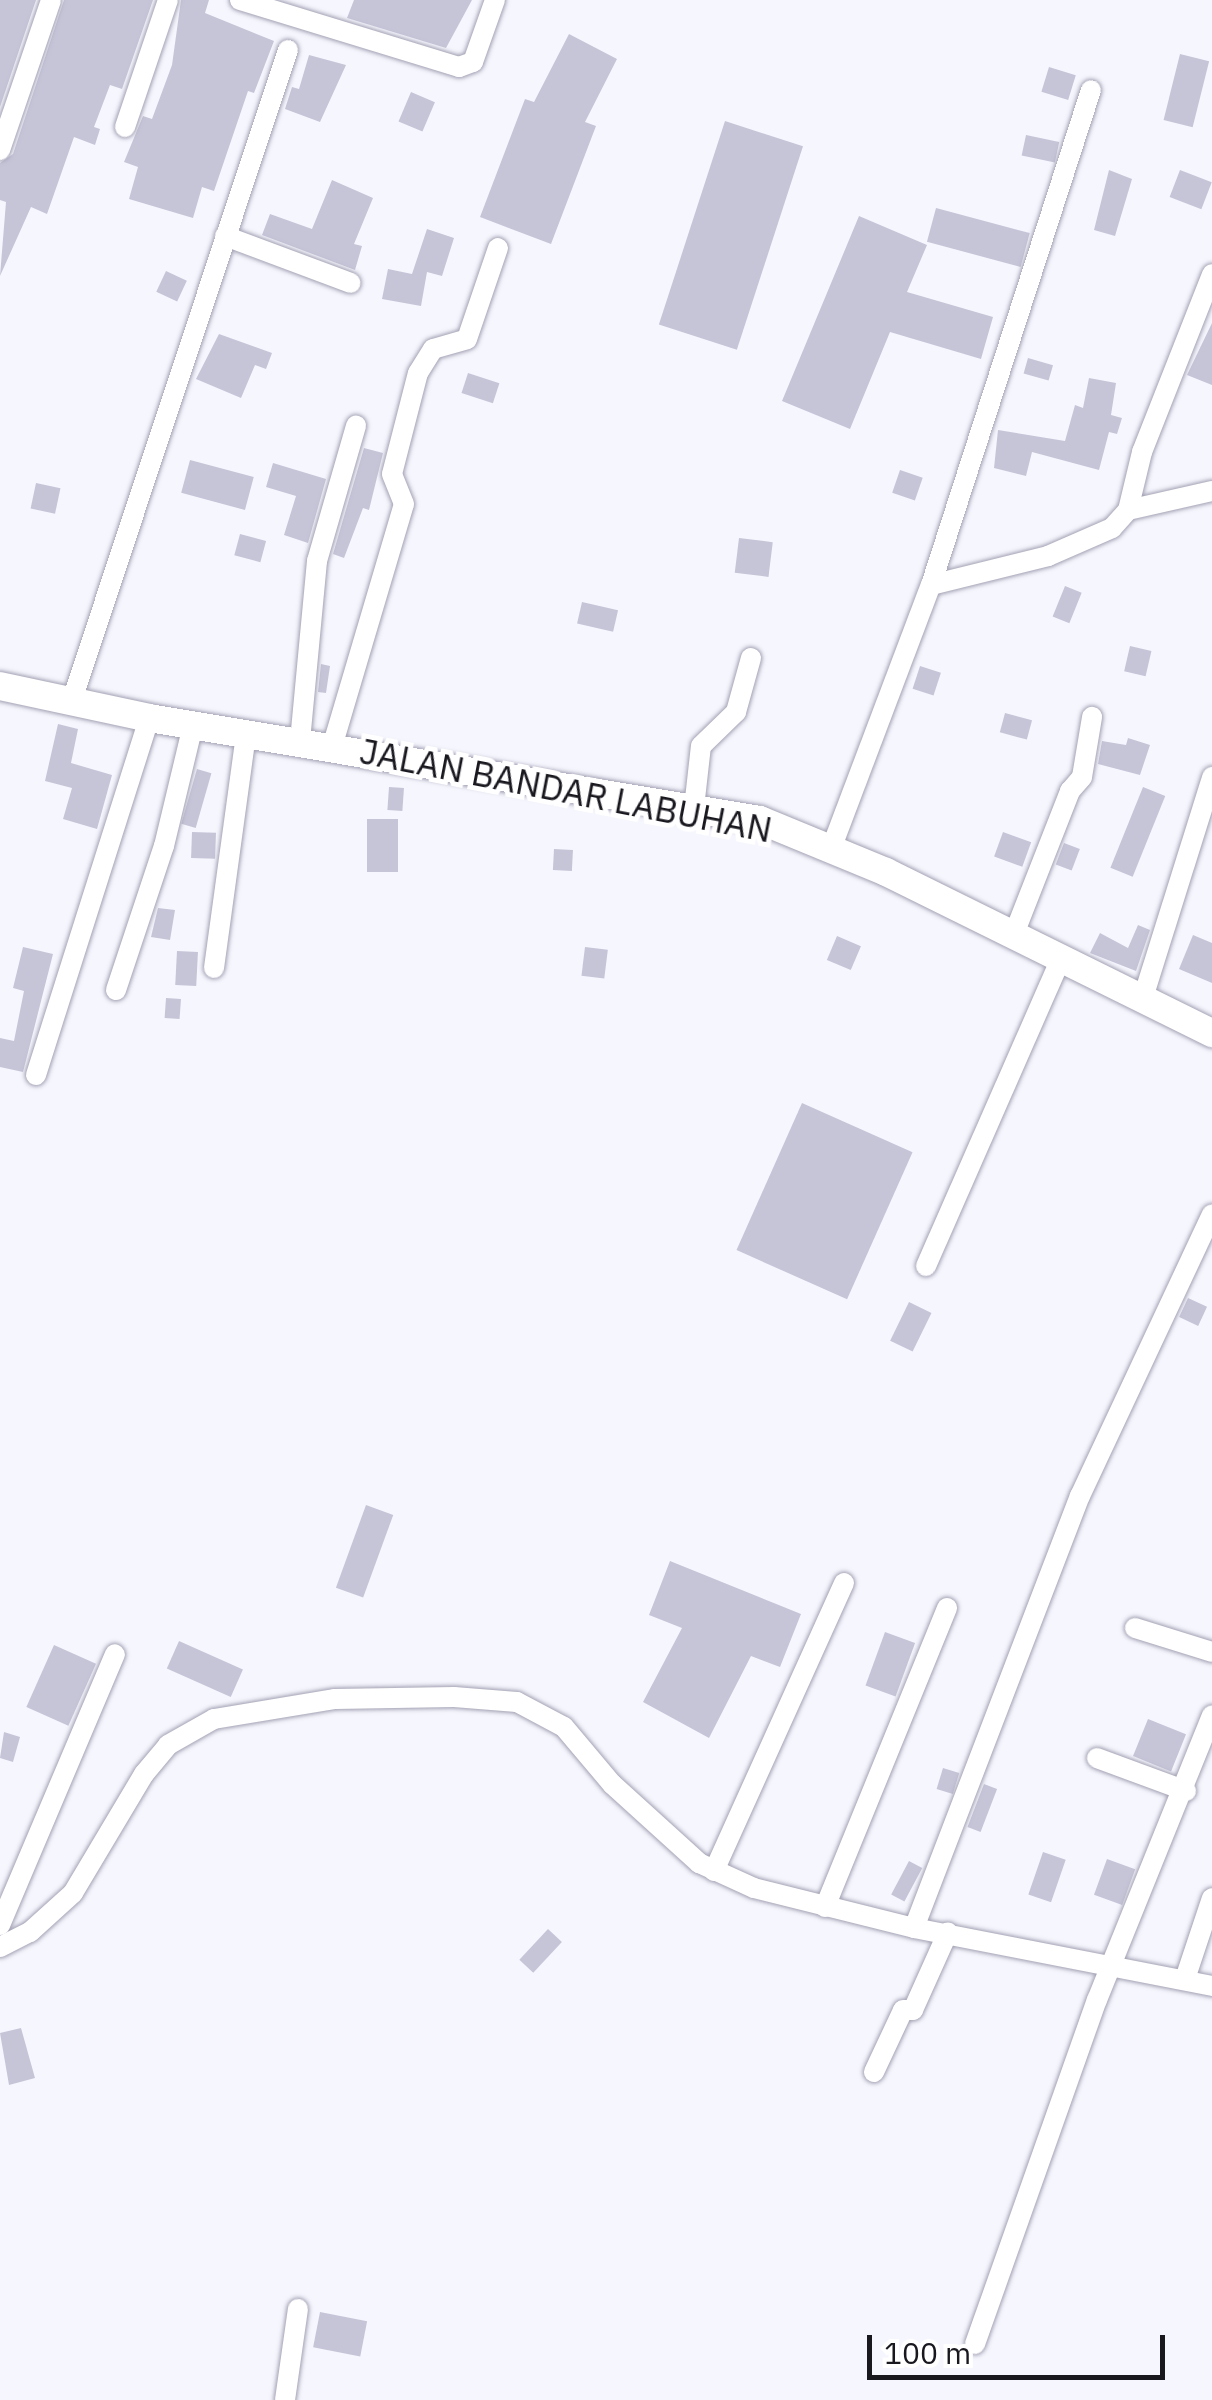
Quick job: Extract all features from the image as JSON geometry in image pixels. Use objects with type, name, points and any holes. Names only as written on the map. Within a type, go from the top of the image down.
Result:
[{"type":"main road","name":"JALAN BANDAR LABUHAN","points":[[0,686],[149,718],[760,820],[1014,934],[1212,1033]]},
{"type":"street","points":[[0,150],[51,0]]},
{"type":"street","points":[[125,127],[168,0]]},
{"type":"street","points":[[240,0],[460,67],[473,62],[495,0]]},
{"type":"street","points":[[72,700],[288,50]]},
{"type":"street","points":[[830,849],[931,586],[1091,90]]},
{"type":"street","points":[[224,236],[351,283]]},
{"type":"street","points":[[332,746],[404,504],[392,474],[418,373],[433,349],[466,339],[498,248]]},
{"type":"street","points":[[931,586],[1048,556],[1112,528],[1128,510],[1142,452],[1212,274]]},
{"type":"street","points":[[300,741],[318,561],[356,426]]},
{"type":"street","points":[[1128,510],[1212,491]]},
{"type":"street","points":[[694,808],[701,746],[736,712],[752,658]]},
{"type":"street","points":[[1014,934],[1082,777],[1092,717]]},
{"type":"street","points":[[36,1075],[149,718]]},
{"type":"street","points":[[116,990],[164,846],[193,725]]},
{"type":"street","points":[[214,968],[246,733]]},
{"type":"street","points":[[1142,1001],[1212,777]]},
{"type":"street","points":[[926,1266],[1060,959]]},
{"type":"street","points":[[914,1928],[1080,1496],[1212,1214]]},
{"type":"street","points":[[714,1872],[844,1583]]},
{"type":"street","points":[[825,1907],[948,1608]]},
{"type":"street","points":[[1135,1628],[1212,1652]]},
{"type":"street","points":[[0,1925],[116,1654]]},
{"type":"street","points":[[0,1946],[30,1932],[73,1893],[144,1774],[168,1746],[214,1719],[335,1699],[517,1702],[564,1726],[612,1784],[714,1872],[825,1907],[914,1928],[1212,1986]]},
{"type":"street","points":[[975,2344],[1112,1968],[1186,1791],[1212,1715]]},
{"type":"street","points":[[1097,1758],[1186,1791]]},
{"type":"street","points":[[1185,1980],[1212,1898]]},
{"type":"street","points":[[874,2072],[903,2010],[913,2010],[948,1932]]},
{"type":"street","points":[[285,2400],[298,2309]]},
{"type":"building","points":[[0,0],[36,0],[0,107]]},
{"type":"building","points":[[64,0],[153,0],[122,89],[110,85],[94,127],[100,129],[95,145],[74,137],[47,214],[31,207],[0,276],[6,202],[0,200],[0,163],[13,154]]},
{"type":"building","points":[[181,0],[209,0],[205,13],[274,41],[254,93],[248,91],[214,191],[202,187],[193,218],[129,199],[138,167],[124,162],[143,116],[152,119],[172,65]]},
{"type":"building","points":[[354,0],[472,0],[446,48],[347,18]]},
{"type":"building","points":[[569,34],[617,59],[585,122],[596,126],[551,244],[480,217],[525,99],[534,102]]},
{"type":"building","points":[[1180,54],[1209,61],[1193,127],[1164,120]]},
{"type":"building","points":[[309,55],[346,65],[320,122],[285,109],[292,87],[299,89]]},
{"type":"building","points":[[1049,67],[1076,75],[1068,100],[1041,92]]},
{"type":"building","points":[[411,92],[435,102],[422,132],[398,121]]},
{"type":"building","points":[[725,121],[803,146],[737,350],[659,325]]},
{"type":"building","points":[[1026,135],[1059,142],[1055,163],[1022,156]]},
{"type":"building","points":[[1109,170],[1132,179],[1115,236],[1094,230]]},
{"type":"building","points":[[1180,170],[1212,182],[1201,209],[1170,197]]},
{"type":"building","points":[[332,180],[373,198],[354,244],[362,246],[355,270],[262,235],[270,214],[312,229]]},
{"type":"building","points":[[936,208],[1030,233],[1021,267],[927,242]]},
{"type":"building","points":[[859,216],[927,245],[907,292],[993,317],[981,359],[890,332],[850,429],[782,401]]},
{"type":"building","points":[[427,229],[454,238],[442,276],[427,272],[421,306],[382,299],[388,269],[412,274]]},
{"type":"building","points":[[166,271],[187,281],[177,302],[156,292]]},
{"type":"building","points":[[1212,323],[1212,385],[1187,375]]},
{"type":"building","points":[[219,334],[272,353],[266,369],[255,365],[241,398],[196,379]]},
{"type":"building","points":[[1028,358],[1053,365],[1049,381],[1024,373]]},
{"type":"building","points":[[468,373],[499,383],[493,403],[462,393]]},
{"type":"building","points":[[1089,378],[1116,383],[1111,415],[1122,418],[1117,434],[1109,432],[1099,470],[1032,452],[1026,476],[994,468],[998,430],[1065,441],[1075,405],[1083,408]]},
{"type":"building","points":[[364,448],[383,453],[369,510],[363,508],[344,558],[333,554]]},
{"type":"building","points":[[190,460],[254,477],[245,510],[181,493]]},
{"type":"building","points":[[273,463],[326,479],[308,543],[284,535],[296,496],[266,487]]},
{"type":"building","points":[[900,470],[923,478],[915,501],[892,493]]},
{"type":"building","points":[[36,483],[60,488],[55,514],[31,508]]},
{"type":"building","points":[[240,534],[266,541],[260,562],[234,555]]},
{"type":"building","points":[[739,538],[773,542],[768,577],[735,573]]},
{"type":"building","points":[[1065,586],[1082,593],[1069,623],[1053,617]]},
{"type":"building","points":[[582,602],[618,610],[613,632],[577,623]]},
{"type":"building","points":[[1130,646],[1151,651],[1146,676],[1124,671]]},
{"type":"building","points":[[321,664],[330,666],[326,693],[318,692]]},
{"type":"building","points":[[920,666],[941,673],[934,696],[913,689]]},
{"type":"building","points":[[1005,713],[1032,720],[1027,740],[1000,732]]},
{"type":"building","points":[[58,724],[78,729],[71,763],[112,775],[97,829],[63,819],[72,788],[45,781]]},
{"type":"building","points":[[1128,738],[1150,745],[1140,775],[1098,764],[1102,741],[1126,745]]},
{"type":"building","points":[[197,769],[211,773],[196,828],[181,824]]},
{"type":"building","points":[[389,787],[404,788],[402,811],[387,810]]},
{"type":"building","points":[[1143,787],[1165,796],[1133,877],[1110,868]]},
{"type":"building","points":[[367,819],[398,819],[398,872],[367,872]]},
{"type":"building","points":[[192,832],[216,833],[215,859],[191,858]]},
{"type":"building","points":[[1003,832],[1031,842],[1022,867],[994,856]]},
{"type":"building","points":[[1064,843],[1080,849],[1072,871],[1056,864]]},
{"type":"building","points":[[554,849],[573,850],[572,871],[553,870]]},
{"type":"building","points":[[158,908],[175,910],[170,940],[151,937]]},
{"type":"building","points":[[1138,925],[1150,930],[1136,971],[1090,953],[1100,933],[1128,948]]},
{"type":"building","points":[[1193,935],[1212,943],[1212,983],[1179,969]]},
{"type":"building","points":[[837,936],[861,946],[851,970],[827,960]]},
{"type":"building","points":[[23,947],[53,954],[23,1072],[0,1067],[0,1038],[14,1041],[24,991],[13,988]]},
{"type":"building","points":[[585,947],[608,950],[604,979],[581,976]]},
{"type":"building","points":[[177,951],[198,952],[196,986],[175,985]]},
{"type":"building","points":[[166,998],[181,999],[180,1019],[165,1018]]},
{"type":"building","points":[[802,1103],[913,1152],[847,1299],[737,1250]]},
{"type":"building","points":[[1188,1298],[1207,1307],[1198,1326],[1179,1317]]},
{"type":"building","points":[[909,1302],[931,1313],[913,1352],[890,1341]]},
{"type":"building","points":[[366,1505],[393,1515],[363,1598],[336,1588]]},
{"type":"building","points":[[670,1561],[801,1614],[780,1667],[751,1656],[709,1738],[643,1702],[682,1628],[649,1615]]},
{"type":"building","points":[[885,1632],[915,1643],[896,1697],[866,1686]]},
{"type":"building","points":[[179,1641],[243,1669],[231,1697],[167,1668]]},
{"type":"building","points":[[54,1645],[96,1664],[68,1726],[26,1707]]},
{"type":"building","points":[[1148,1719],[1186,1734],[1171,1771],[1133,1756]]},
{"type":"building","points":[[4,1732],[20,1737],[13,1762],[0,1758]]},
{"type":"building","points":[[943,1768],[959,1773],[953,1794],[937,1789]]},
{"type":"building","points":[[984,1784],[997,1789],[981,1832],[968,1827]]},
{"type":"building","points":[[1043,1852],[1066,1860],[1051,1902],[1028,1895]]},
{"type":"building","points":[[1107,1859],[1135,1869],[1122,1905],[1094,1895]]},
{"type":"building","points":[[909,1861],[922,1868],[904,1902],[891,1895]]},
{"type":"building","points":[[548,1929],[562,1942],[533,1973],[519,1960]]},
{"type":"building","points":[[21,2028],[35,2078],[9,2085],[0,2033]]},
{"type":"building","points":[[320,2312],[367,2321],[360,2356],[313,2347]]}]
